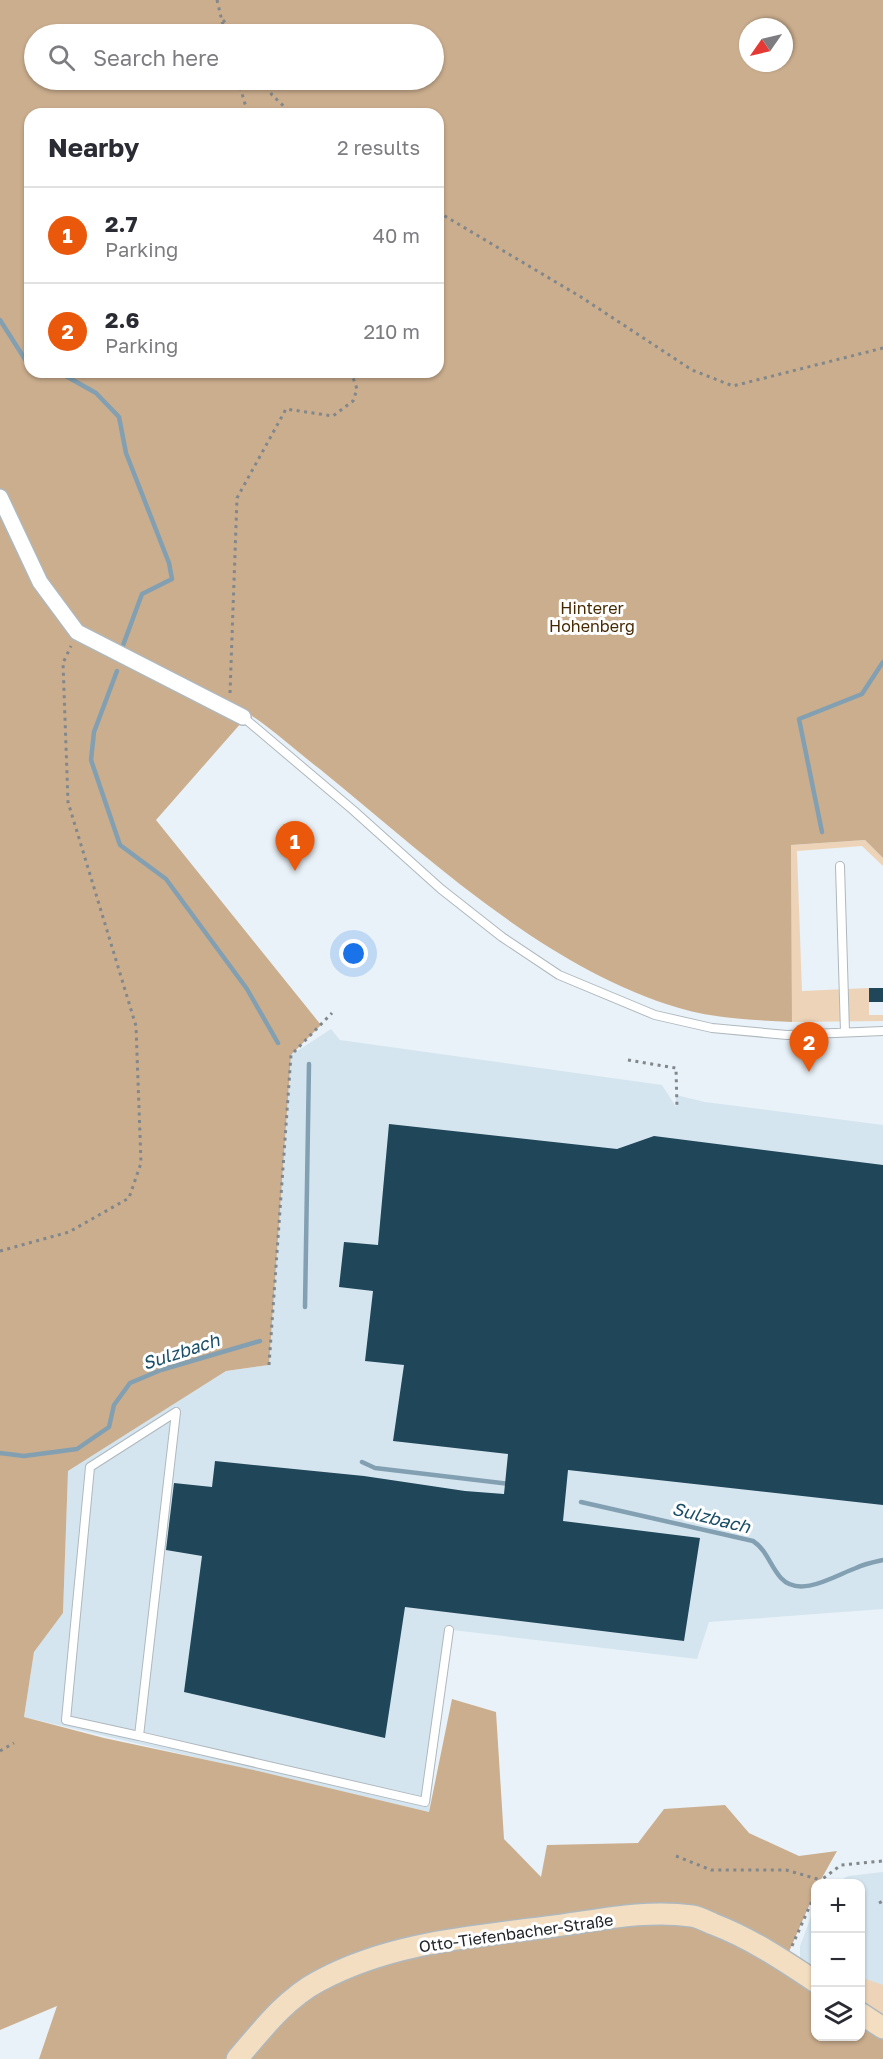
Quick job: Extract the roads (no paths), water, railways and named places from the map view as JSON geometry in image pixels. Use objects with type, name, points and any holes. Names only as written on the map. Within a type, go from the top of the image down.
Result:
[{"type":"street","points":[[0,497],[40,582],[77,632],[243,717]]},
{"type":"street","name":"Otto-Tiefenbacher-Straße","points":[[237,2059],[269,2022],[296,1996],[318,1982],[360,1962],[388,1953],[447,1940],[654,1913],[694,1916],[733,1932],[811,1979]]},
{"type":"street","points":[[865,2016],[883,2028]]},
{"type":"lane","points":[[243,717],[353,810],[441,889],[502,937],[559,975],[655,1015],[712,1028],[787,1035],[883,1031]]},
{"type":"lane","points":[[840,866],[845,1032]]},
{"type":"lane","points":[[139,1736],[176,1412],[90,1467],[66,1720],[425,1802],[449,1630]]},
{"type":"waterway","points":[[0,320],[24,358]]},
{"type":"waterway","points":[[69,378],[96,393],[119,417],[126,453],[169,563],[172,579],[142,594],[122,648]]},
{"type":"waterway","points":[[822,832],[799,719],[862,694],[883,662]]},
{"type":"waterway","points":[[117,671],[94,732],[91,760],[120,845],[166,879],[247,989],[278,1043]]},
{"type":"waterway","points":[[305,1307],[309,1064]]},
{"type":"waterway","name":"Sulzbach","points":[[0,1453],[24,1456],[77,1449],[109,1427],[114,1405],[130,1383],[161,1370],[260,1341]]},
{"type":"waterway","name":"Sulzbach","points":[[362,1462],[375,1468],[510,1484]]},
{"type":"waterway","name":"Sulzbach","points":[[581,1502],[753,1541],[762,1549],[781,1578],[789,1584],[798,1586],[818,1584],[862,1565],[883,1560]]},
{"type":"place","name":"2.7","points":[[295,871]]},
{"type":"place","name":"2.6","points":[[809,1072]]},
{"type":"park label","name":"Hinterer Hohenberg","points":[[592,617]]}]
